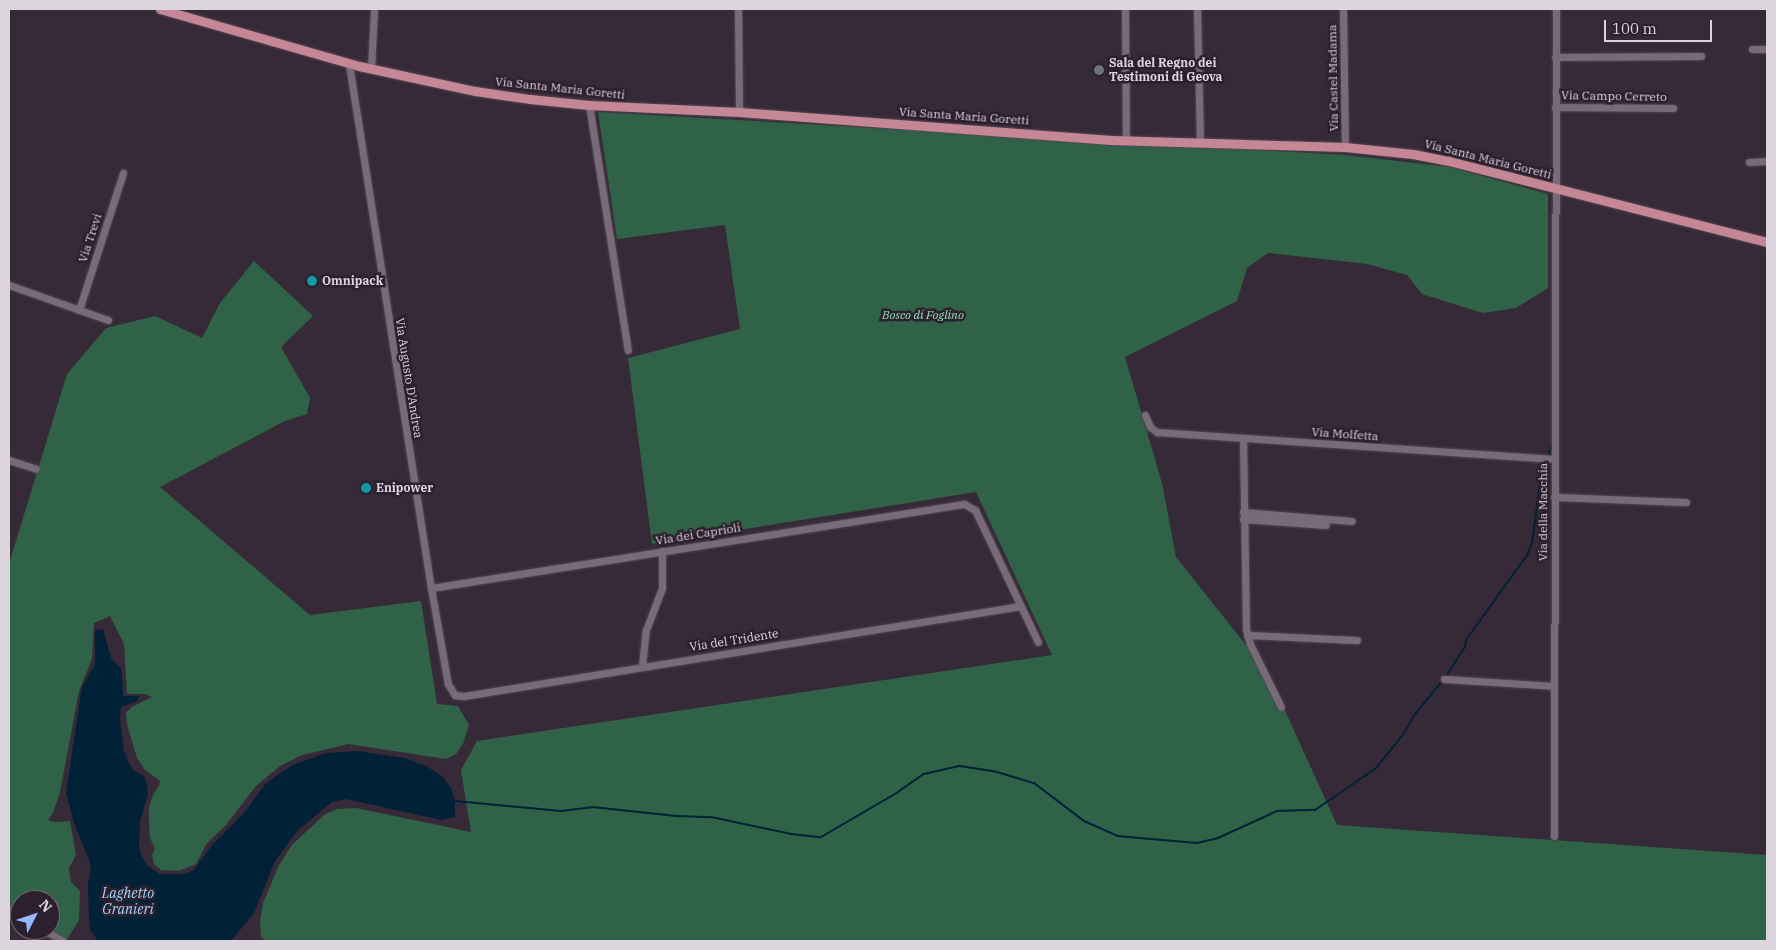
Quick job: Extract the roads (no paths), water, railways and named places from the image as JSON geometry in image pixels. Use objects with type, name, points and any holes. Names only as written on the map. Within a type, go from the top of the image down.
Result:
[{"type":"main road","name":"Via Santa Maria Goretti","points":[[160,9],[349,64],[500,95],[589,105],[739,112],[1126,140],[1345,147],[1428,156],[1767,242]]},
{"type":"street","points":[[371,69],[374,9]]},
{"type":"street","points":[[738,9],[739,112]]},
{"type":"street","points":[[1125,9],[1126,140]]},
{"type":"street","points":[[1197,9],[1200,143]]},
{"type":"street","name":"Via Castel Madama","points":[[1344,9],[1345,147]]},
{"type":"street","name":"Via Campo Cerreto","points":[[1554,189],[1556,9]]},
{"type":"street","points":[[1752,49],[1767,49]]},
{"type":"street","points":[[1555,57],[1701,56]]},
{"type":"street","name":"Via Augusto D'Andrea","points":[[349,64],[431,588],[447,683],[453,694]]},
{"type":"street","points":[[589,105],[628,350]]},
{"type":"street","name":"Via Campo Cerreto","points":[[1555,107],[1673,108]]},
{"type":"street","points":[[1749,162],[1767,161]]},
{"type":"street","name":"Via Trevi","points":[[79,310],[124,173]]},
{"type":"street","name":"Via della Macchia","points":[[1554,189],[1554,836]]},
{"type":"street","points":[[9,285],[108,320]]},
{"type":"street","name":"Via Molfetta","points":[[1145,415],[1150,427],[1157,432],[1553,459]]},
{"type":"street","points":[[1243,438],[1247,635],[1281,708]]},
{"type":"street","points":[[9,460],[36,469]]},
{"type":"street","points":[[1554,497],[1686,502]]},
{"type":"street","name":"Via dei Caprioli","points":[[431,588],[968,504],[974,510],[1021,606]]},
{"type":"street","points":[[1244,516],[1352,521]]},
{"type":"street","points":[[1244,516],[1326,526]]},
{"type":"street","points":[[642,666],[646,630],[662,583],[662,551]]},
{"type":"street","points":[[1021,606],[1038,642]]},
{"type":"street","name":"Via del Tridente","points":[[453,694],[461,697],[642,666],[1021,606]]},
{"type":"street","points":[[1247,635],[1357,640]]},
{"type":"street","points":[[1444,679],[1554,686]]},
{"type":"water","name":"Laghetto Granieri","points":[[103,629],[111,658],[122,670],[123,696],[140,696],[137,701],[121,707],[120,719],[124,751],[133,770],[144,776],[148,794],[140,822],[139,846],[142,857],[147,865],[159,874],[185,874],[194,870],[212,845],[244,813],[265,784],[292,765],[326,753],[356,751],[405,758],[426,766],[442,776],[451,788],[455,801],[455,817],[441,820],[346,799],[332,802],[298,830],[275,861],[254,913],[231,941],[98,941],[90,930],[89,921],[88,885],[91,865],[74,823],[66,792],[82,687],[95,664],[95,630]]},
{"type":"waterway","points":[[1548,457],[1552,445]]},
{"type":"waterway","points":[[1446,676],[1465,647],[1466,640],[1527,555],[1532,544],[1540,482],[1547,461]]},
{"type":"waterway","points":[[455,801],[561,811],[592,807],[677,816],[711,817],[791,834],[821,837],[895,794],[924,774],[960,766],[997,772],[1034,783],[1084,821],[1117,836],[1197,843],[1218,838],[1277,811],[1315,810],[1376,768],[1443,680]]},
{"type":"place","name":"Sala del Regno dei Testimoni di Geova","points":[[1099,70]]},
{"type":"place","name":"Omnipack","points":[[312,281]]},
{"type":"place","name":"Enipower","points":[[366,488]]},
{"type":"park label","name":"Bosco di Foglino","points":[[923,315]]}]
